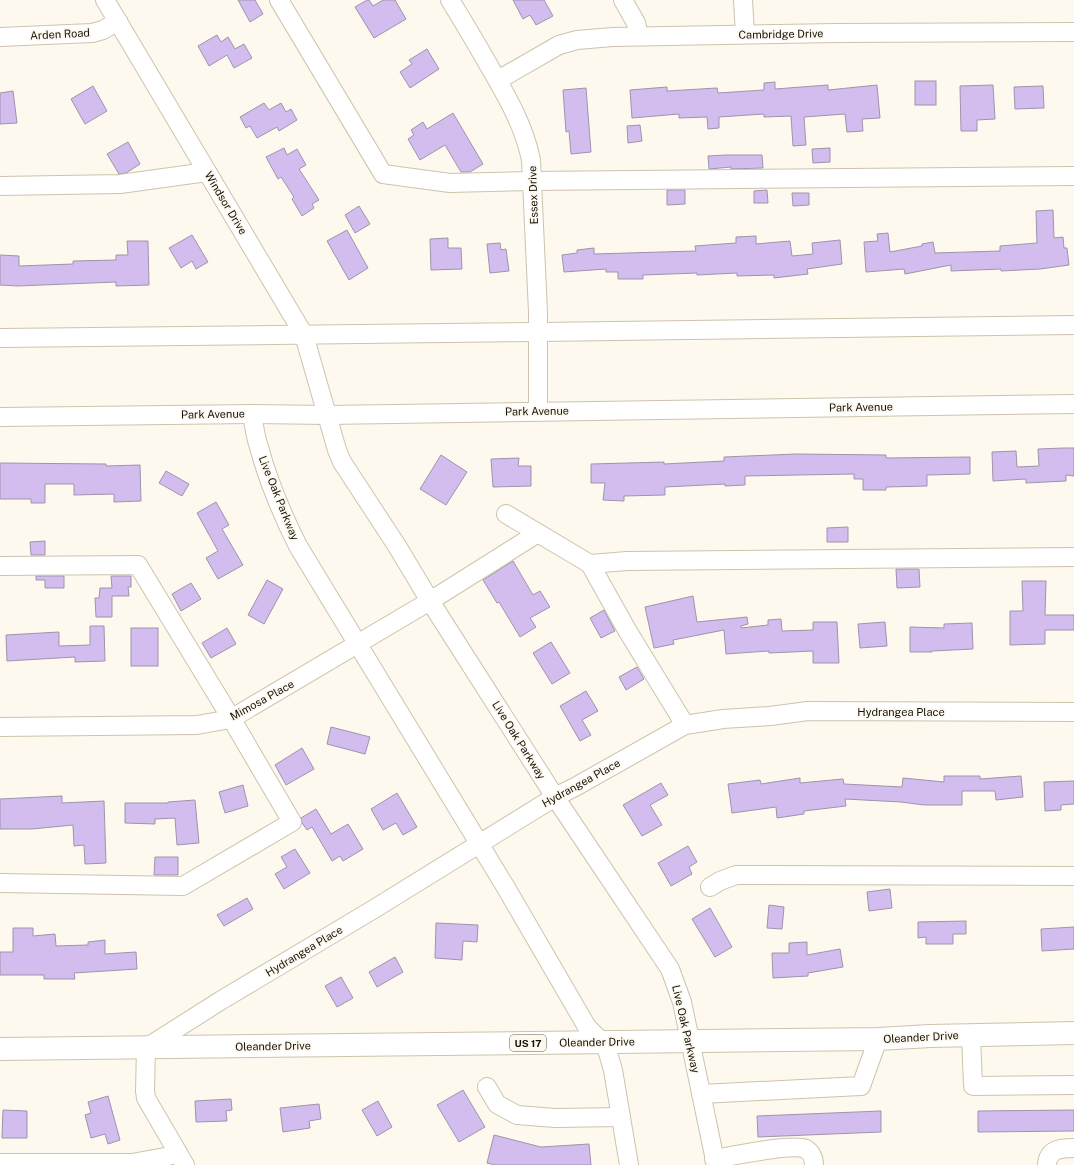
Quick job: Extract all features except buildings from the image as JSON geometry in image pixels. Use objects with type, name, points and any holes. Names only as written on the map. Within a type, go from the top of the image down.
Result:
[{"type":"main road","name":"Oleander Drive","points":[[0,1049],[878,1039],[1074,1033]]},
{"type":"street","name":"Windsor Drive","points":[[105,0],[304,335],[327,415]]},
{"type":"street","points":[[280,0],[383,174],[450,183],[531,180],[1074,176]]},
{"type":"street","name":"Essex Drive","points":[[450,0],[498,80],[516,114],[528,144],[531,160],[538,332],[538,411]]},
{"type":"street","points":[[623,0],[636,23],[639,35]]},
{"type":"street","points":[[744,0],[745,34]]},
{"type":"street","name":"Arden Road","points":[[0,36],[92,33],[103,30],[118,21]]},
{"type":"street","name":"Cambridge Drive","points":[[498,80],[548,51],[568,42],[613,37],[639,35],[1074,32]]},
{"type":"street","points":[[0,186],[120,184],[207,172]]},
{"type":"street","points":[[0,338],[1074,325]]},
{"type":"street","name":"Park Avenue","points":[[0,417],[252,414],[327,415],[1074,404]]},
{"type":"street","name":"Live Oak Parkway","points":[[252,414],[260,453],[270,482],[288,527],[298,546],[505,886],[587,1027],[606,1046],[613,1070],[629,1165]]},
{"type":"street","name":"Live Oak Parkway","points":[[327,415],[342,462],[397,546],[430,601],[555,797],[670,969],[682,1002],[715,1162]]},
{"type":"street","points":[[506,514],[590,564],[627,630],[685,725]]},
{"type":"street","name":"Mimosa Place","points":[[0,727],[197,725],[231,718],[357,645],[538,533]]},
{"type":"street","points":[[590,564],[627,561],[1074,556]]},
{"type":"street","points":[[0,566],[138,565],[292,822],[183,886],[0,883]]},
{"type":"street","name":"Hydrangea Place","points":[[146,1048],[220,1001],[374,910],[555,797],[685,725],[723,718],[770,716],[808,711],[1074,712]]},
{"type":"street","points":[[710,887],[720,881],[736,875],[1074,876]]},
{"type":"street","points":[[971,1035],[973,1086],[1074,1085]]},
{"type":"street","points":[[701,1094],[861,1086],[878,1039]]},
{"type":"street","points":[[146,1048],[146,1098],[181,1159]]},
{"type":"street","points":[[487,1088],[498,1104],[517,1115],[555,1118],[621,1116]]},
{"type":"street","points":[[715,1162],[775,1148],[801,1148],[810,1153],[814,1158],[814,1165]]},
{"type":"street","points":[[1047,1165],[1048,1158],[1051,1153],[1057,1150],[1074,1148]]},
{"type":"street","points":[[0,1163],[132,1163],[165,1157],[181,1159]]}]
